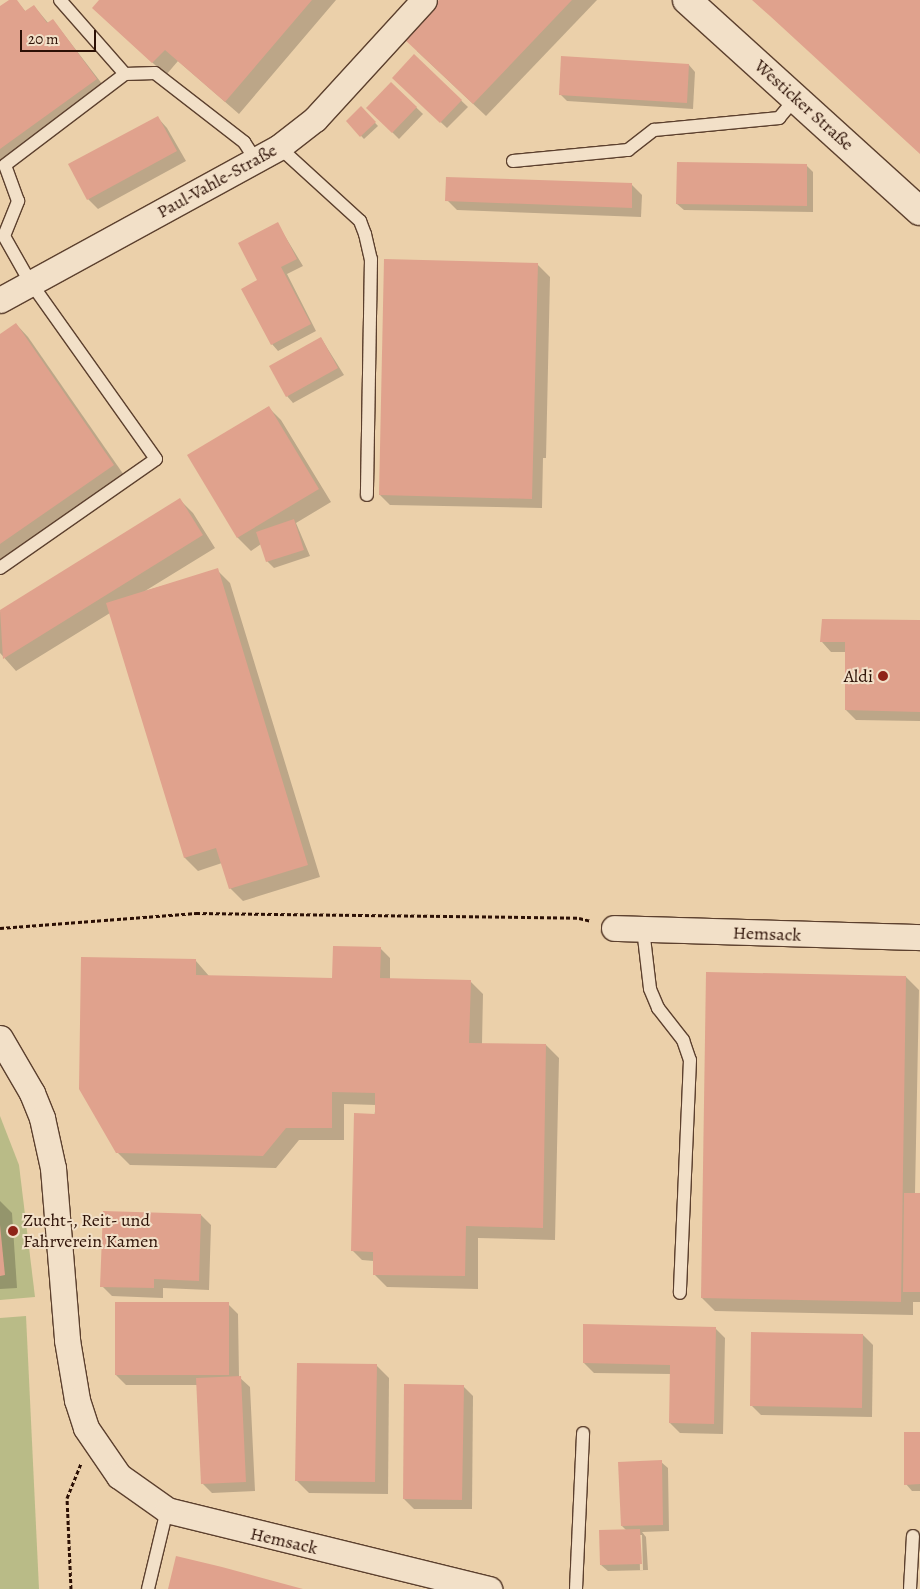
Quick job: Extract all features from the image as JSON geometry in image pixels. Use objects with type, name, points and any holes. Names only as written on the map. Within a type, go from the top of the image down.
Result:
[{"type":"street","name":"Paul-Vahle-Straße","points":[[0,300],[30,282],[257,162],[279,147],[315,119],[424,0]]},
{"type":"street","name":"Westicker Straße","points":[[688,0],[920,211]]},
{"type":"street","name":"Hemsack","points":[[614,928],[920,937]]},
{"type":"street","name":"Hemsack","points":[[0,1038],[32,1093],[42,1118],[53,1168],[68,1340],[77,1400],[86,1428],[120,1476],[167,1510],[489,1589]]},
{"type":"lane","points":[[60,0],[125,74]]},
{"type":"lane","points":[[0,568],[156,460],[30,282],[4,236],[18,202],[5,165],[125,74],[155,73],[244,142],[257,162]]},
{"type":"lane","points":[[513,161],[628,150],[654,130],[779,118],[796,98]]},
{"type":"lane","points":[[279,147],[360,221],[365,234],[371,259],[367,495]]},
{"type":"lane","points":[[643,929],[650,989],[658,1008],[683,1040],[690,1060],[680,1293]]},
{"type":"lane","points":[[576,1589],[583,1433]]},
{"type":"lane","points":[[148,1589],[167,1510]]},
{"type":"lane","points":[[910,1589],[913,1536]]},
{"type":"path","points":[[0,928],[196,913],[579,918],[614,928]]},
{"type":"path","points":[[71,1589],[67,1498],[79,1465],[101,1451]]},
{"type":"green space","name":"Zucht-, Reit- und Fahrverein Kamen","points":[[0,1116],[19,1165],[35,1297],[0,1300]]},
{"type":"green space","points":[[26,1316],[39,1589],[0,1589],[0,1318]]},
{"type":"building","points":[[9,0],[17,0],[25,11],[34,5],[47,23],[53,19],[97,79],[0,149],[0,6]]},
{"type":"building","points":[[99,0],[312,0],[225,102],[165,50],[152,63],[92,8]]},
{"type":"building","points":[[439,0],[572,0],[473,104],[403,38]]},
{"type":"building","points":[[752,0],[920,0],[920,154],[770,16]]},
{"type":"building","points":[[414,54],[462,100],[440,123],[392,78]]},
{"type":"building","points":[[561,56],[689,64],[687,103],[559,95]]},
{"type":"building","points":[[391,82],[417,107],[392,133],[366,108]]},
{"type":"building","points":[[361,106],[376,122],[360,137],[346,121]]},
{"type":"building","points":[[158,116],[177,151],[87,200],[68,164]]},
{"type":"building","points":[[677,162],[807,164],[807,206],[676,204]]},
{"type":"building","points":[[446,177],[632,183],[632,208],[445,201]]},
{"type":"building","points":[[278,222],[297,259],[281,267],[311,324],[271,345],[241,289],[257,280],[238,243]]},
{"type":"building","points":[[384,259],[538,263],[532,499],[379,495]]},
{"type":"building","points":[[16,323],[114,465],[0,544],[0,334]]},
{"type":"building","points":[[321,337],[338,368],[286,397],[269,366]]},
{"type":"building","points":[[269,406],[319,489],[237,538],[187,455]]},
{"type":"building","points":[[180,498],[203,535],[3,659],[0,610]]},
{"type":"building","points":[[294,519],[304,550],[266,562],[256,532]]},
{"type":"building","points":[[218,568],[308,865],[229,889],[216,848],[184,858],[106,603]]},
{"type":"building","name":"Aldi","points":[[822,619],[920,620],[920,712],[845,710],[845,642],[820,642]]},
{"type":"building","points":[[333,946],[381,947],[380,978],[471,980],[469,1043],[546,1044],[543,1228],[466,1226],[465,1276],[373,1275],[373,1252],[351,1251],[354,1113],[375,1114],[375,1093],[332,1092],[332,1128],[286,1128],[263,1156],[116,1153],[79,1089],[81,957],[196,959],[196,975],[332,978]]},
{"type":"building","points":[[706,972],[906,976],[901,1302],[701,1298]]},
{"type":"building","points":[[904,1193],[920,1193],[920,1292],[903,1292]]},
{"type":"building","points":[[103,1211],[201,1214],[199,1281],[154,1279],[154,1288],[100,1287]]},
{"type":"building","points":[[0,1225],[5,1275],[0,1276]]},
{"type":"building","points":[[115,1302],[229,1302],[229,1375],[115,1375]]},
{"type":"building","points":[[583,1324],[716,1327],[714,1424],[669,1423],[670,1365],[583,1363]]},
{"type":"building","points":[[751,1332],[863,1334],[862,1408],[750,1406]]},
{"type":"building","points":[[297,1363],[377,1364],[375,1482],[295,1481]]},
{"type":"building","points":[[241,1376],[246,1482],[201,1484],[196,1378]]},
{"type":"building","points":[[404,1384],[464,1385],[462,1500],[403,1499]]},
{"type":"building","points":[[904,1432],[920,1432],[920,1484],[904,1485]]},
{"type":"building","points":[[662,1460],[663,1525],[621,1526],[618,1462]]},
{"type":"building","points":[[640,1529],[642,1564],[600,1565],[599,1530]]},
{"type":"building","points":[[176,1556],[222,1567],[303,1589],[168,1589]]},
{"type":"place","name":"Aldi","points":[[883,676]]},
{"type":"place","name":"Zucht-, Reit- und Fahrverein Kamen","points":[[13,1231]]}]
